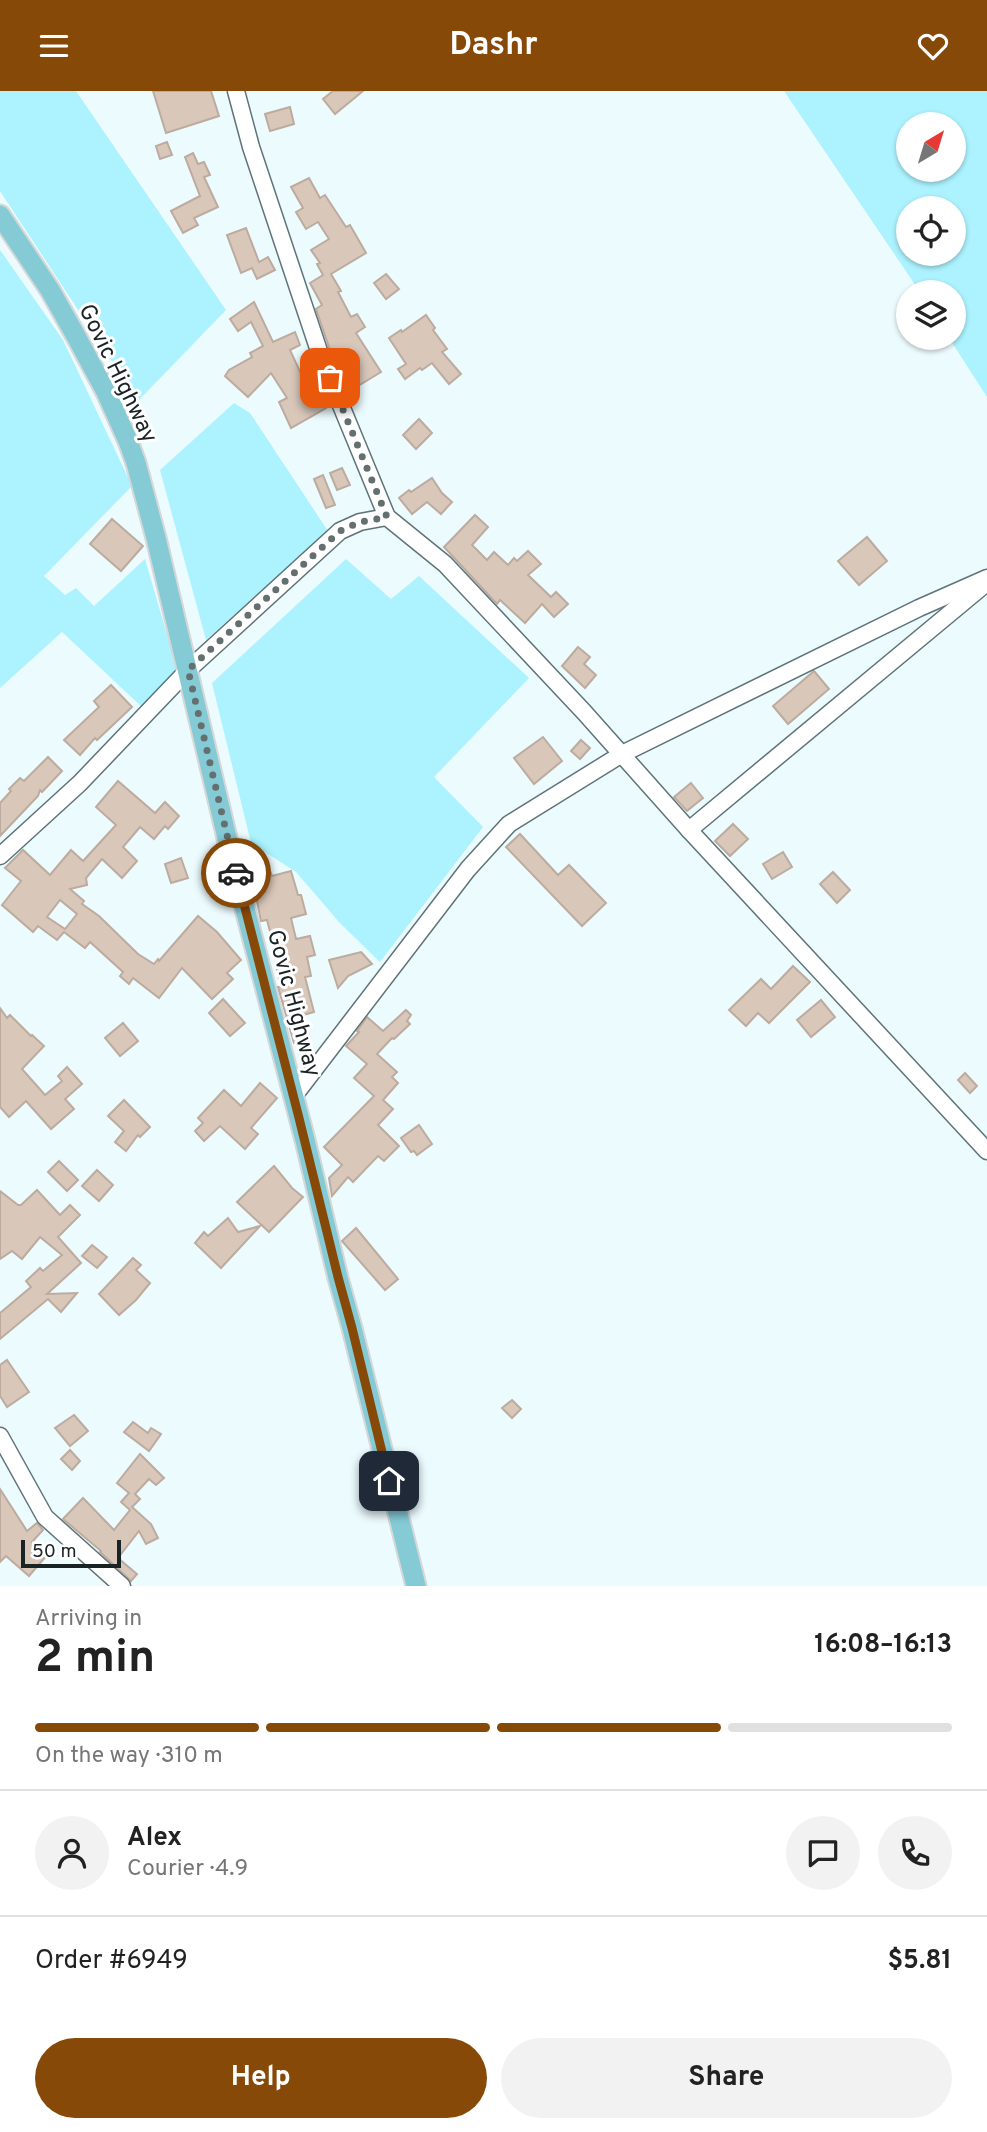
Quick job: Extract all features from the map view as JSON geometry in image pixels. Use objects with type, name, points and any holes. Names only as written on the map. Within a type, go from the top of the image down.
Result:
[{"type":"main road","name":"Govic Highway","points":[[0,215],[50,289],[88,358],[128,441],[156,538],[235,871],[416,1586]]},
{"type":"street","points":[[236,91],[251,147],[321,357],[387,517],[445,564],[987,1151]]},
{"type":"street","points":[[0,856],[80,783],[188,670],[340,531],[360,522],[387,517]]},
{"type":"street","points":[[294,1096],[460,880],[509,824],[622,754],[919,608],[987,580]]},
{"type":"street","points":[[689,830],[987,580]]},
{"type":"street","points":[[0,1436],[45,1517],[122,1586]]},
{"type":"shaded area","points":[[0,91],[76,91],[226,310],[138,401],[0,191]]},
{"type":"shaded area","points":[[784,91],[987,91],[987,397],[957,350],[966,350],[966,280],[912,280],[902,266],[966,266],[966,196],[896,196],[896,257]]},
{"type":"shaded area","points":[[0,250],[63,340],[132,486],[44,576],[65,595],[76,588],[94,606],[145,559],[177,669],[142,707],[62,632],[0,688]]},
{"type":"shaded area","points":[[234,403],[250,413],[328,531],[206,640],[160,470]]},
{"type":"shaded area","points":[[346,559],[391,599],[419,576],[529,678],[434,777],[483,827],[380,962],[339,922],[296,872],[251,843],[212,683]]},
{"type":"building","points":[[153,91],[211,91],[219,116],[166,133]]},
{"type":"building","points":[[333,91],[363,91],[335,114],[323,99]]},
{"type":"building","points":[[290,107],[294,124],[270,131],[265,114]]},
{"type":"building","points":[[167,142],[172,155],[160,159],[156,146]]},
{"type":"building","points":[[193,153],[198,164],[204,162],[210,175],[204,177],[218,207],[194,218],[198,225],[183,233],[171,211],[200,196],[185,157]]},
{"type":"building","points":[[309,178],[320,198],[325,195],[346,227],[350,225],[366,253],[331,274],[351,317],[357,314],[365,327],[356,333],[381,372],[348,392],[316,309],[322,305],[310,283],[323,275],[317,264],[320,263],[311,250],[329,239],[318,222],[306,229],[296,212],[303,208],[291,187]]},
{"type":"building","points":[[246,228],[259,262],[268,257],[275,270],[257,279],[252,268],[241,273],[227,235]]},
{"type":"building","points":[[386,274],[399,289],[386,299],[374,283]]},
{"type":"building","points":[[254,302],[273,342],[295,332],[300,345],[290,350],[307,387],[313,384],[326,408],[291,428],[279,402],[287,398],[271,373],[248,397],[225,376],[229,370],[252,357],[250,353],[263,346],[251,322],[238,331],[230,319]]},
{"type":"building","points":[[426,315],[447,349],[442,352],[461,374],[449,384],[432,363],[405,379],[398,369],[406,364],[389,338]]},
{"type":"building","points":[[419,419],[432,433],[416,449],[403,435]]},
{"type":"building","points":[[342,468],[350,485],[337,490],[330,473]]},
{"type":"building","points":[[323,475],[335,505],[326,508],[314,479]]},
{"type":"building","points":[[432,478],[452,502],[441,514],[427,502],[412,514],[399,498]]},
{"type":"building","points":[[475,515],[488,527],[472,545],[487,560],[494,552],[508,565],[514,558],[517,561],[528,551],[541,564],[528,575],[551,597],[556,592],[568,604],[554,617],[542,604],[525,623],[500,600],[497,604],[444,547]]},
{"type":"building","points":[[112,519],[143,546],[121,571],[90,544]]},
{"type":"building","points":[[867,537],[887,561],[859,585],[838,561]]},
{"type":"building","points":[[578,647],[590,657],[584,664],[596,675],[585,688],[562,666]]},
{"type":"building","points":[[814,671],[829,689],[788,724],[773,706]]},
{"type":"building","points":[[111,685],[132,707],[97,740],[95,738],[80,755],[64,740],[99,707],[94,701]]},
{"type":"building","points":[[543,737],[562,761],[534,784],[514,758]]},
{"type":"building","points":[[581,740],[590,748],[580,759],[571,751]]},
{"type":"building","points":[[48,757],[62,771],[42,792],[40,790],[38,796],[0,836],[0,803],[20,778],[24,781]]},
{"type":"building","points":[[118,781],[155,813],[165,802],[179,816],[168,829],[165,826],[154,839],[140,827],[123,847],[137,861],[122,878],[102,859],[86,878],[87,885],[70,889],[84,901],[82,904],[99,916],[138,954],[154,964],[198,916],[217,932],[241,960],[227,973],[233,979],[212,999],[182,968],[159,998],[133,978],[129,984],[120,976],[123,972],[90,942],[85,948],[64,932],[57,940],[38,926],[33,932],[2,905],[21,881],[5,868],[23,850],[50,875],[71,850],[83,861],[116,825],[96,807]],"holes":[[[60,900],[77,914],[65,929],[47,917]]]},
{"type":"building","points":[[691,783],[703,798],[687,811],[674,797]]},
{"type":"building","points":[[733,824],[748,839],[730,856],[715,841]]},
{"type":"building","points":[[520,834],[558,875],[569,865],[606,903],[582,926],[506,847]]},
{"type":"building","points":[[263,852],[272,876],[291,871],[306,914],[291,918],[296,939],[310,936],[315,955],[307,957],[311,976],[305,977],[314,1012],[303,1015],[310,1038],[294,1043],[278,987],[281,987],[276,966],[284,964],[279,941],[273,943],[267,920],[261,921],[253,881],[257,880],[249,858]]},
{"type":"building","points":[[783,852],[792,867],[772,879],[763,864]]},
{"type":"building","points":[[181,858],[188,878],[171,883],[165,864]]},
{"type":"building","points":[[833,872],[850,890],[837,903],[820,884]]},
{"type":"building","points":[[361,952],[372,964],[348,976],[338,988],[329,960]]},
{"type":"building","points":[[793,966],[810,982],[769,1023],[758,1013],[746,1026],[729,1010],[761,979],[771,989]]},
{"type":"building","points":[[223,999],[245,1023],[230,1036],[209,1013]]},
{"type":"building","points":[[821,1000],[835,1017],[811,1037],[797,1020]]},
{"type":"building","points":[[0,1008],[7,1018],[10,1015],[44,1046],[22,1069],[45,1095],[62,1081],[58,1076],[67,1067],[82,1084],[65,1099],[74,1109],[51,1129],[26,1101],[9,1117],[0,1107]]},
{"type":"building","points":[[406,1010],[411,1015],[407,1021],[410,1024],[377,1054],[397,1072],[392,1077],[398,1083],[383,1100],[393,1109],[378,1125],[399,1146],[384,1161],[378,1156],[353,1182],[348,1177],[332,1196],[329,1178],[342,1165],[324,1147],[374,1096],[354,1078],[367,1064],[346,1046],[359,1032],[357,1031],[367,1017],[383,1031]]},
{"type":"building","points":[[123,1023],[138,1041],[120,1056],[105,1038]]},
{"type":"building","points":[[965,1073],[977,1086],[970,1093],[958,1080]]},
{"type":"building","points":[[260,1083],[277,1098],[251,1128],[258,1134],[245,1149],[220,1126],[204,1141],[195,1131],[203,1123],[198,1118],[224,1090],[241,1106]]},
{"type":"building","points":[[124,1100],[150,1127],[140,1137],[138,1135],[126,1151],[115,1142],[124,1131],[108,1116]]},
{"type":"building","points":[[419,1125],[432,1144],[417,1155],[414,1151],[411,1152],[401,1138]]},
{"type":"building","points":[[59,1161],[78,1180],[67,1191],[48,1172]]},
{"type":"building","points":[[274,1166],[303,1197],[269,1232],[237,1202]]},
{"type":"building","points":[[97,1170],[113,1185],[99,1201],[82,1186]]},
{"type":"building","points":[[37,1190],[60,1215],[70,1205],[80,1215],[58,1237],[81,1263],[47,1294],[77,1293],[61,1312],[48,1299],[0,1339],[0,1313],[31,1287],[26,1281],[40,1268],[43,1271],[62,1255],[40,1237],[22,1259],[12,1251],[0,1259],[0,1191],[21,1205]]},
{"type":"building","points":[[228,1218],[238,1232],[260,1226],[221,1268],[195,1243],[204,1232],[208,1236]]},
{"type":"building","points":[[356,1228],[398,1279],[385,1290],[342,1241]]},
{"type":"building","points":[[92,1245],[107,1257],[97,1268],[82,1256]]},
{"type":"building","points":[[133,1258],[141,1265],[136,1270],[150,1283],[119,1315],[99,1294]]},
{"type":"building","points":[[7,1360],[29,1392],[7,1407],[0,1396],[0,1365]]},
{"type":"building","points":[[512,1400],[521,1409],[512,1418],[502,1408]]},
{"type":"building","points":[[74,1415],[88,1431],[70,1446],[55,1428]]},
{"type":"building","points":[[133,1422],[148,1433],[151,1428],[161,1434],[149,1451],[124,1432]]},
{"type":"building","points":[[70,1450],[80,1461],[72,1470],[61,1459]]},
{"type":"building","points":[[140,1454],[164,1478],[156,1485],[149,1479],[135,1494],[140,1499],[132,1507],[151,1524],[158,1538],[146,1544],[139,1531],[118,1558],[137,1574],[131,1581],[63,1519],[83,1498],[114,1530],[130,1510],[121,1502],[129,1493],[117,1483]]},
{"type":"building","points":[[0,1489],[27,1531],[37,1523],[43,1530],[32,1542],[47,1555],[29,1576],[6,1556],[0,1562]]},
{"type":"way so far","points":[[236,873],[188,670],[340,531],[360,522],[387,517],[330,378]]},
{"type":"route","points":[[236,873],[389,1481]]}]
